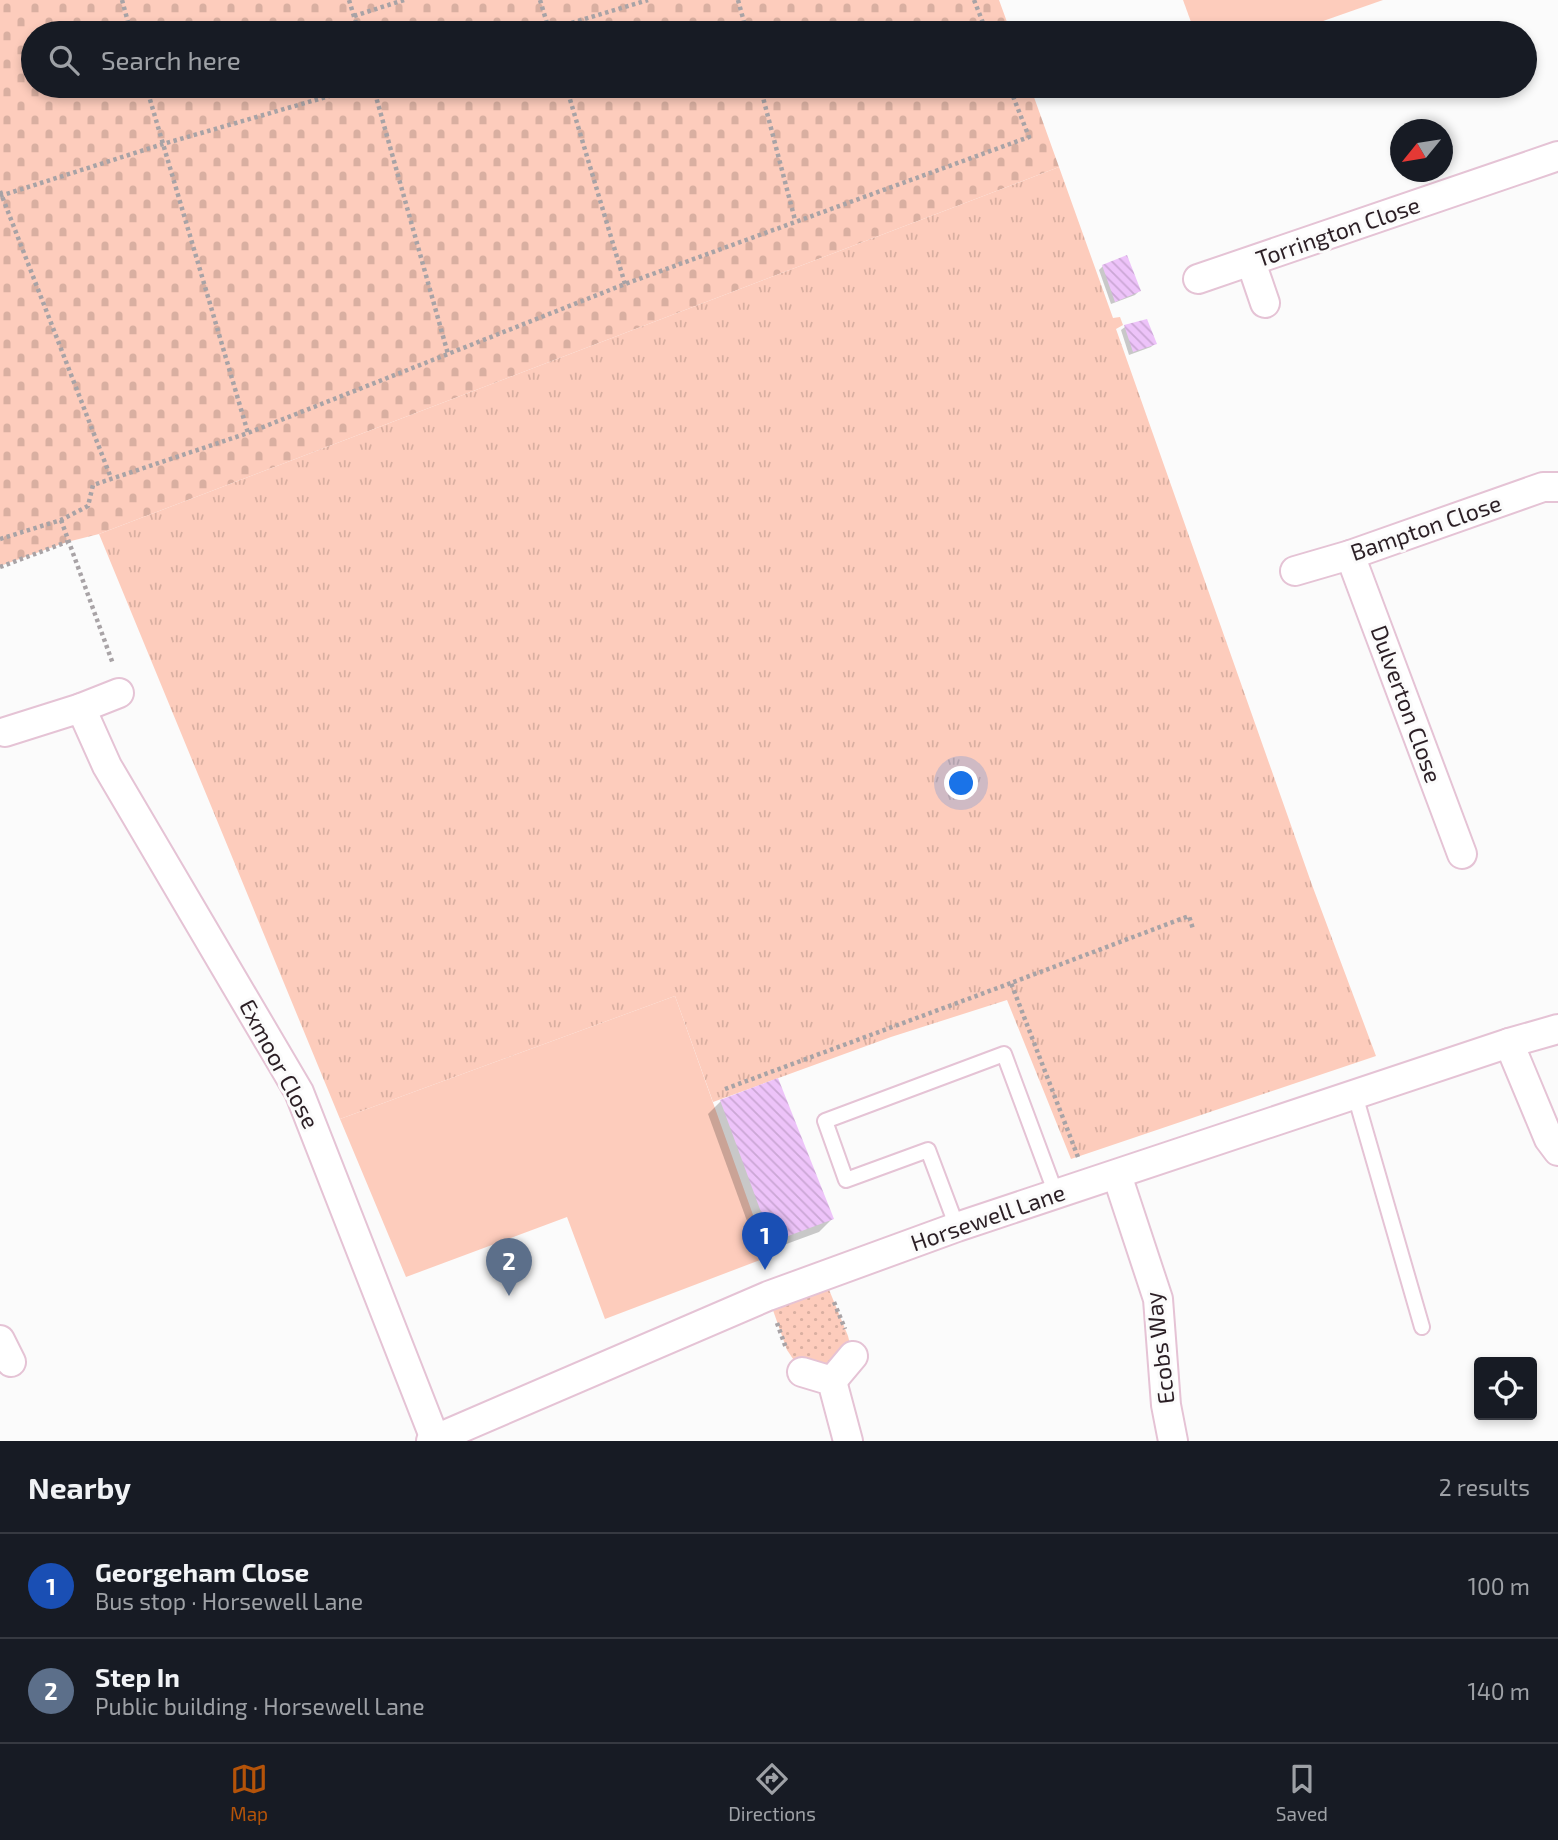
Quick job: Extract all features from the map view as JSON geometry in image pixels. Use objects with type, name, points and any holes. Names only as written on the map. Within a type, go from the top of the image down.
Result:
[{"type":"street","name":"Torrington Close","points":[[1198,279],[1558,156]]},
{"type":"street","points":[[1251,262],[1265,303]]},
{"type":"street","name":"Bampton Close","points":[[1295,571],[1350,555],[1544,487],[1558,487]]},
{"type":"street","name":"Dulverton Close","points":[[1350,555],[1462,854]]},
{"type":"street","points":[[2,727],[81,708],[119,693]]},
{"type":"street","name":"Exmoor Close","points":[[81,708],[107,766],[299,1092],[439,1439]]},
{"type":"street","name":"Horsewell Lane","points":[[439,1439],[768,1296],[823,1275],[957,1227],[1508,1043],[1558,1029]]},
{"type":"street","points":[[1508,1043],[1549,1139],[1558,1151]]},
{"type":"street","name":"Ecobs Way","points":[[1117,1175],[1158,1299],[1166,1405],[1173,1441]]},
{"type":"street","points":[[832,1381],[853,1356]]},
{"type":"street","points":[[802,1372],[832,1381]]},
{"type":"street","points":[[832,1381],[848,1441]]},
{"type":"lane","points":[[957,1227],[928,1150],[846,1180],[825,1121],[1004,1054],[1056,1194]]},
{"type":"lane","points":[[1355,1095],[1422,1327]]},
{"type":"path","points":[[122,0],[128,21]]},
{"type":"path","points":[[349,0],[355,21]]},
{"type":"path","points":[[354,16],[404,0]]},
{"type":"path","points":[[540,0],[547,21]]},
{"type":"path","points":[[584,21],[648,0]]},
{"type":"path","points":[[738,0],[744,21]]},
{"type":"path","points":[[974,0],[982,21]]},
{"type":"path","points":[[150,98],[248,433]]},
{"type":"path","points":[[111,478],[0,194],[322,98]]},
{"type":"path","points":[[376,98],[448,354]]},
{"type":"path","points":[[570,98],[625,284]]},
{"type":"path","points":[[763,98],[795,220]]},
{"type":"path","points":[[0,540],[61,520],[88,506],[93,485],[248,433],[625,284],[1029,137],[1014,98]]},
{"type":"path","points":[[61,520],[116,672],[119,693]]},
{"type":"path","points":[[0,566],[67,542]]},
{"type":"path","points":[[725,1089],[1189,916],[1193,929]]},
{"type":"path","points":[[1011,982],[1089,1184]]},
{"type":"path","points":[[823,1275],[848,1336],[853,1356]]},
{"type":"path","points":[[768,1296],[787,1350],[802,1372]]},
{"type":"green space","points":[[0,0],[999,0],[1007,21],[21,21],[21,98],[1034,98],[1059,167],[99,534],[67,542],[0,566]]},
{"type":"green space","points":[[1183,0],[1383,0],[1323,21],[1191,21]]},
{"type":"green space","points":[[1059,167],[1113,318],[1120,317],[1123,325],[1116,329],[1312,885],[1376,1056],[1071,1159],[1007,1000],[891,1037],[713,1102],[675,996],[340,1119],[99,534]]},
{"type":"green space","points":[[675,996],[768,1257],[605,1319],[567,1217],[406,1277],[340,1119]]},
{"type":"green space","points":[[823,1275],[848,1336],[853,1356],[832,1381],[802,1372],[787,1350],[768,1296]]},
{"type":"building","points":[[1127,255],[1141,291],[1115,302],[1102,265]]},
{"type":"building","points":[[1147,319],[1157,344],[1133,352],[1124,325]]},
{"type":"building","points":[[778,1078],[834,1219],[772,1242],[720,1100]]},
{"type":"place","name":"Georgeham Close","points":[[765,1270]]},
{"type":"place","name":"Step In","points":[[509,1296]]}]
